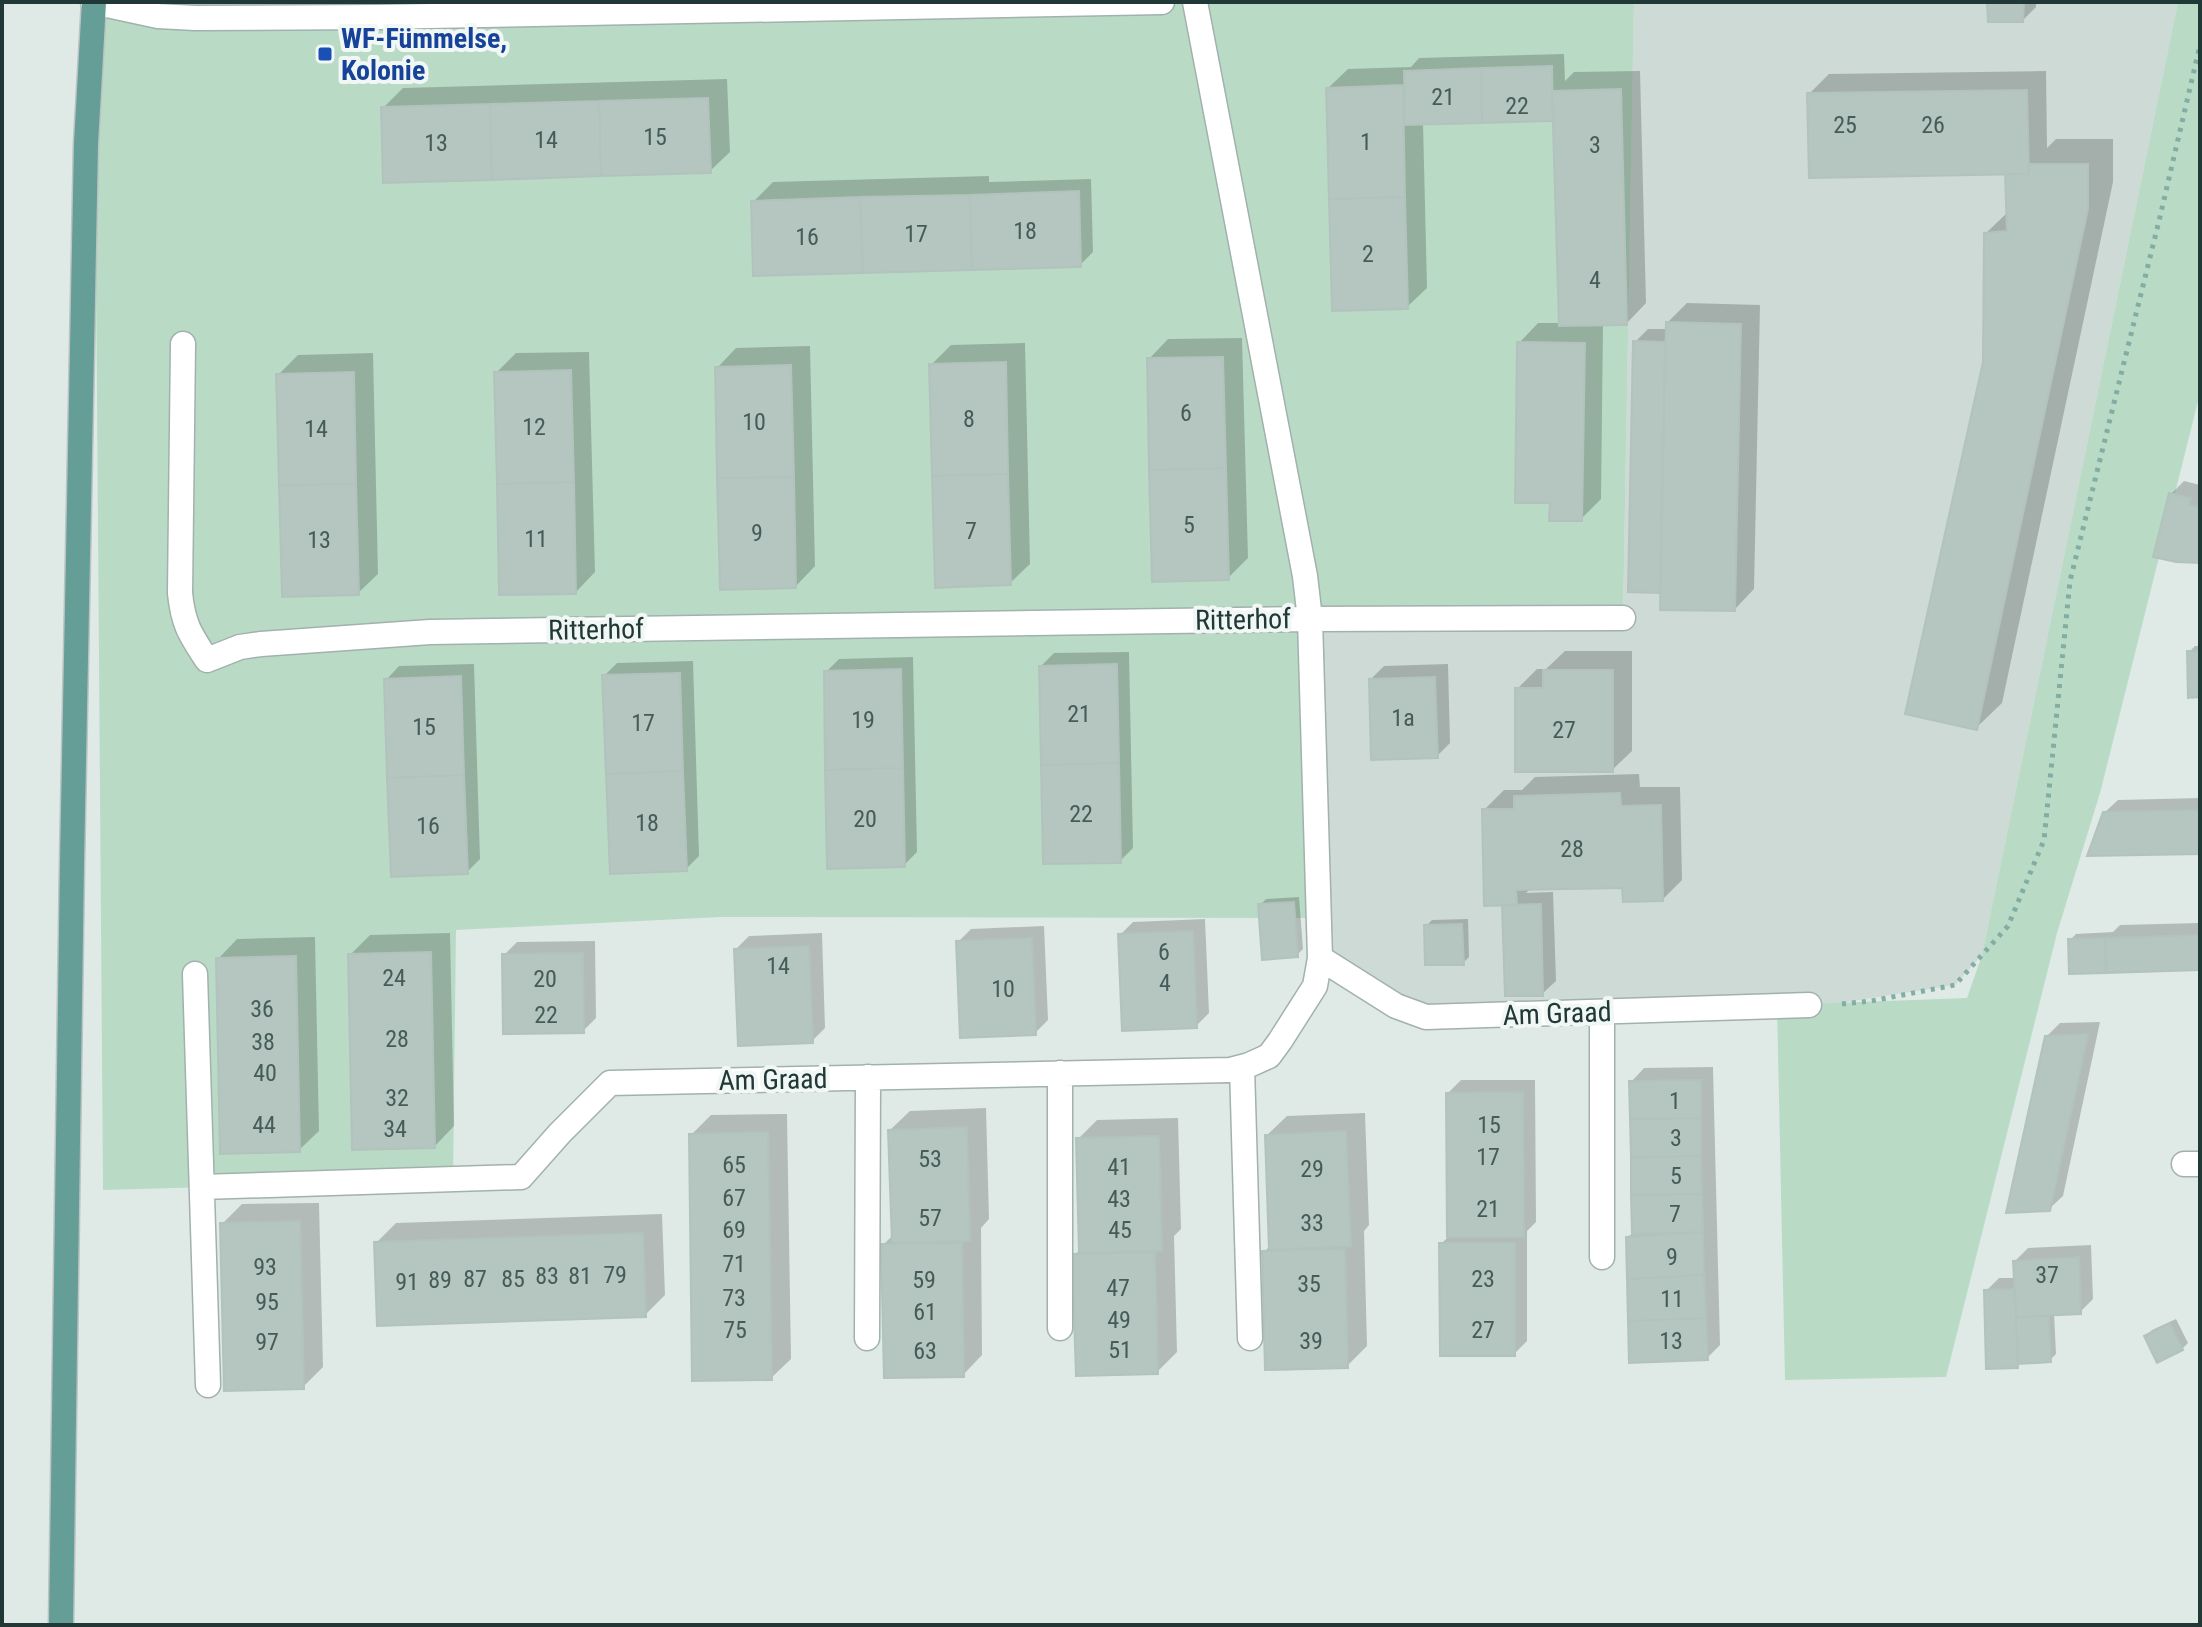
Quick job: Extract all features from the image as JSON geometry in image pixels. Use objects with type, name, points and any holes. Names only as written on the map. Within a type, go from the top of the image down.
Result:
[{"type":"main road","points":[[61,1625],[85,160],[94,2]]},
{"type":"street","points":[[94,2],[158,16],[195,18],[1162,2]]},
{"type":"street","name":"Ritterhof","points":[[1195,2],[1305,576],[1310,619]]},
{"type":"street","name":"Ritterhof","points":[[183,344],[180,593],[182,615],[188,632],[207,660],[240,647],[261,644],[430,632],[1310,619],[1623,618]]},
{"type":"street","name":"Am Graad","points":[[202,1187],[521,1177],[610,1083],[1230,1070],[1269,1056],[1315,986],[1320,958],[1310,619]]},
{"type":"street","name":"Am Graad","points":[[1320,958],[1396,1006],[1426,1017],[1809,1005]]},
{"type":"street","points":[[195,974],[208,1385]]},
{"type":"street","points":[[1602,1012],[1602,1257]]},
{"type":"street","points":[[1242,1067],[1250,1338]]},
{"type":"street","points":[[1060,1073],[1060,1328]]},
{"type":"street","points":[[867,1338],[868,1077]]},
{"type":"path","points":[[1809,1005],[1871,1001],[1955,985],[2008,926],[2044,840],[2070,581],[2200,45]]},
{"type":"shaded area","points":[[1634,2],[2178,2],[1982,955],[1955,985],[1827,1005],[1426,1017],[1320,958],[1310,619],[1623,618]]},
{"type":"green space","points":[[94,2],[1634,2],[1623,618],[1310,619],[1319,918],[721,917],[456,930],[453,1180],[103,1190]]},
{"type":"green space","points":[[2178,2],[2200,2],[2200,393],[2100,793],[2057,933],[1946,1377],[1785,1380],[1777,1005],[1967,998],[1982,955]]},
{"type":"building","points":[[1987,2],[2024,2],[2023,22],[1988,22]]},
{"type":"building","points":[[1552,66],[1553,121],[1482,123],[1481,68]]},
{"type":"building","points":[[1481,68],[1482,123],[1405,125],[1404,71]]},
{"type":"building","points":[[1403,85],[1405,197],[1329,199],[1326,88]]},
{"type":"building","points":[[1621,89],[1627,325],[1559,326],[1552,91]]},
{"type":"building","points":[[2027,90],[2029,174],[1809,178],[1807,93]]},
{"type":"building","points":[[708,98],[711,173],[601,176],[599,101]]},
{"type":"building","points":[[599,101],[601,176],[492,180],[490,104]]},
{"type":"building","points":[[490,104],[492,180],[383,183],[381,107]]},
{"type":"building","points":[[2028,164],[2088,164],[2088,209],[1977,730],[1905,714],[1983,362],[1984,233],[2007,231],[2005,174],[2029,174]]},
{"type":"building","points":[[1079,191],[1081,267],[972,270],[970,195]]},
{"type":"building","points":[[970,195],[972,270],[863,273],[860,197]]},
{"type":"building","points":[[860,197],[863,273],[753,276],[751,201]]},
{"type":"building","points":[[1405,197],[1408,309],[1332,311],[1329,199]]},
{"type":"building","points":[[1666,322],[1741,324],[1735,611],[1660,610]]},
{"type":"building","points":[[1633,341],[1665,342],[1660,593],[1628,592]]},
{"type":"building","points":[[1517,342],[1585,343],[1582,521],[1549,521],[1550,503],[1515,503]]},
{"type":"building","points":[[1223,357],[1226,468],[1149,470],[1147,358]]},
{"type":"building","points":[[1006,362],[1008,474],[932,476],[929,364]]},
{"type":"building","points":[[791,365],[794,477],[717,478],[715,367]]},
{"type":"building","points":[[571,370],[574,482],[497,484],[494,372]]},
{"type":"building","points":[[354,372],[356,484],[279,485],[276,374]]},
{"type":"building","points":[[1226,468],[1229,580],[1152,582],[1149,470]]},
{"type":"building","points":[[1008,474],[1011,585],[935,588],[932,476]]},
{"type":"building","points":[[794,477],[796,588],[720,590],[717,478]]},
{"type":"building","points":[[574,482],[576,594],[499,595],[497,484]]},
{"type":"building","points":[[356,484],[359,595],[282,597],[279,485]]},
{"type":"building","points":[[2169,493],[2191,498],[2189,505],[2200,507],[2200,563],[2153,557]]},
{"type":"building","points":[[2187,651],[2200,651],[2200,697],[2188,698]]},
{"type":"building","points":[[1117,664],[1119,763],[1041,765],[1039,666]]},
{"type":"building","points":[[901,669],[903,768],[825,770],[824,671]]},
{"type":"building","points":[[1543,670],[1613,670],[1613,772],[1515,772],[1515,688],[1543,688]]},
{"type":"building","points":[[680,673],[683,771],[606,774],[602,675]]},
{"type":"building","points":[[461,676],[464,775],[387,778],[384,679]]},
{"type":"building","points":[[1435,677],[1438,758],[1371,760],[1369,679]]},
{"type":"building","points":[[1119,763],[1121,863],[1043,864],[1041,765]]},
{"type":"building","points":[[903,768],[905,867],[827,869],[825,770]]},
{"type":"building","points":[[683,771],[687,871],[610,874],[606,774]]},
{"type":"building","points":[[464,775],[468,874],[391,877],[387,778]]},
{"type":"building","points":[[1620,793],[1621,806],[1661,805],[1663,901],[1623,902],[1622,888],[1516,890],[1517,905],[1484,906],[1482,809],[1514,809],[1514,796]]},
{"type":"building","points":[[2200,810],[2200,854],[2087,856],[2103,812]]},
{"type":"building","points":[[1294,902],[1298,957],[1262,960],[1258,904]]},
{"type":"building","points":[[1541,904],[1543,996],[1505,996],[1502,905]]},
{"type":"building","points":[[1462,924],[1464,965],[1425,965],[1424,925]]},
{"type":"building","points":[[1193,931],[1197,1028],[1122,1031],[1118,934]]},
{"type":"building","points":[[2200,935],[2200,970],[2106,973],[2105,938]]},
{"type":"building","points":[[1032,938],[1036,1035],[960,1038],[956,941]]},
{"type":"building","points":[[2105,938],[2106,973],[2069,974],[2068,939]]},
{"type":"building","points":[[809,946],[813,1043],[738,1046],[734,949]]},
{"type":"building","points":[[431,952],[435,1148],[352,1150],[348,954]]},
{"type":"building","points":[[583,953],[584,1033],[503,1034],[502,954]]},
{"type":"building","points":[[296,956],[300,1152],[220,1154],[216,958]]},
{"type":"building","points":[[2088,1034],[2050,1211],[2006,1213],[2045,1036]]},
{"type":"building","points":[[1701,1080],[1701,1118],[1630,1119],[1629,1081]]},
{"type":"building","points":[[1523,1092],[1524,1237],[1447,1237],[1446,1093]]},
{"type":"building","points":[[1701,1118],[1701,1156],[1631,1157],[1630,1119]]},
{"type":"building","points":[[967,1127],[970,1241],[892,1243],[888,1130]]},
{"type":"building","points":[[1346,1131],[1351,1246],[1269,1250],[1265,1135]]},
{"type":"building","points":[[768,1132],[772,1380],[692,1381],[689,1134]]},
{"type":"building","points":[[1159,1136],[1162,1251],[1079,1253],[1076,1138]]},
{"type":"building","points":[[1701,1156],[1702,1194],[1631,1195],[1631,1157]]},
{"type":"building","points":[[1702,1194],[1703,1232],[1632,1234],[1631,1195]]},
{"type":"building","points":[[300,1221],[304,1389],[224,1391],[220,1223]]},
{"type":"building","points":[[1703,1232],[1704,1275],[1627,1279],[1626,1237]]},
{"type":"building","points":[[643,1233],[646,1317],[377,1326],[374,1242]]},
{"type":"building","points":[[962,1243],[964,1377],[884,1378],[881,1244]]},
{"type":"building","points":[[1439,1243],[1515,1243],[1515,1356],[1440,1356]]},
{"type":"building","points":[[1345,1249],[1348,1368],[1265,1370],[1262,1251]]},
{"type":"building","points":[[1155,1252],[1158,1374],[1076,1376],[1072,1254]]},
{"type":"building","points":[[2079,1257],[2081,1314],[2016,1317],[2013,1261]]},
{"type":"building","points":[[1704,1275],[1706,1318],[1628,1321],[1627,1279]]},
{"type":"building","points":[[2015,1289],[2018,1368],[1986,1369],[1984,1290]]},
{"type":"building","points":[[2049,1316],[2051,1362],[2018,1364],[2016,1317]]},
{"type":"building","points":[[1706,1318],[1708,1360],[1629,1363],[1628,1321]]},
{"type":"building","points":[[2170,1323],[2183,1350],[2157,1363],[2144,1336]]},
{"type":"place","name":"WF-Fümmelse, Kolonie","points":[[325,54]]}]
